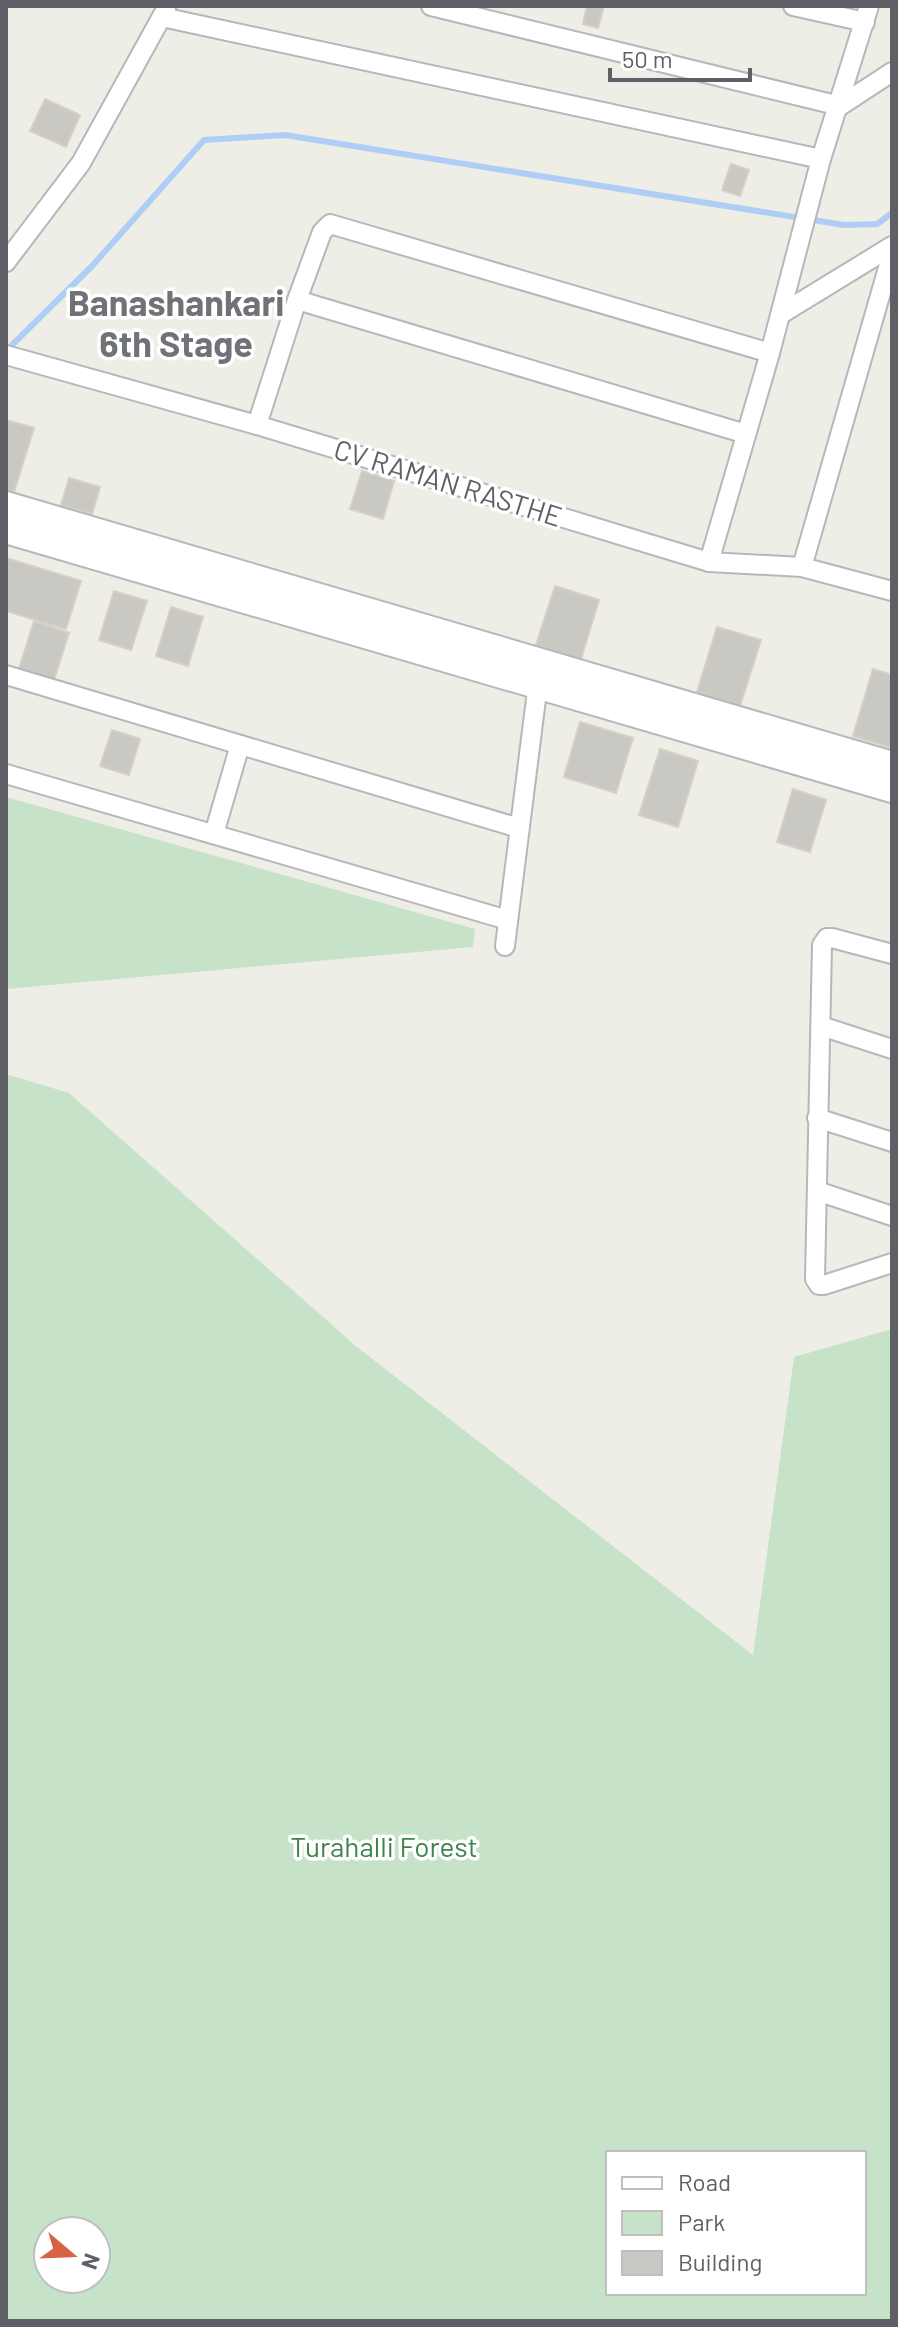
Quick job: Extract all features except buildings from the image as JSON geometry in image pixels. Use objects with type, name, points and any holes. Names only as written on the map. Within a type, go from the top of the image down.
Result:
[{"type":"main road","points":[[6,505],[892,789]]},
{"type":"main road","points":[[6,530],[539,674],[892,765]]},
{"type":"street","points":[[431,6],[840,106],[892,72]]},
{"type":"street","points":[[709,562],[781,314],[821,159],[867,14],[793,6]]},
{"type":"street","points":[[6,262],[81,163],[164,12],[821,159]]},
{"type":"street","points":[[257,425],[322,232],[334,224],[770,353]]},
{"type":"street","points":[[781,314],[892,246]]},
{"type":"street","points":[[802,567],[892,254]]},
{"type":"street","points":[[297,300],[746,434]]},
{"type":"street","name":"CV RAMAN RASTHE","points":[[6,355],[257,425],[709,562],[802,567],[892,591]]},
{"type":"street","points":[[505,946],[539,674]]},
{"type":"street","points":[[6,675],[519,828]]},
{"type":"street","points":[[214,834],[240,745]]},
{"type":"street","points":[[6,774],[508,920]]},
{"type":"street","points":[[892,954],[832,938],[822,945],[815,1279],[824,1285],[892,1263]]},
{"type":"street","points":[[821,1026],[892,1049]]},
{"type":"street","points":[[817,1118],[892,1142]]},
{"type":"street","points":[[817,1191],[892,1216]]},
{"type":"green space","points":[[6,797],[475,929],[473,947],[6,989]]},
{"type":"green space","name":"Turahalli Forest","points":[[6,1074],[69,1093],[357,1347],[753,1655],[794,1357],[892,1329],[892,2321],[6,2321]]},
{"type":"waterway","points":[[6,351],[93,265],[204,140],[285,135],[844,225],[877,224],[892,213]]},
{"type":"district","name":"Banashankari 6th Stage","points":[[176,324]]}]
